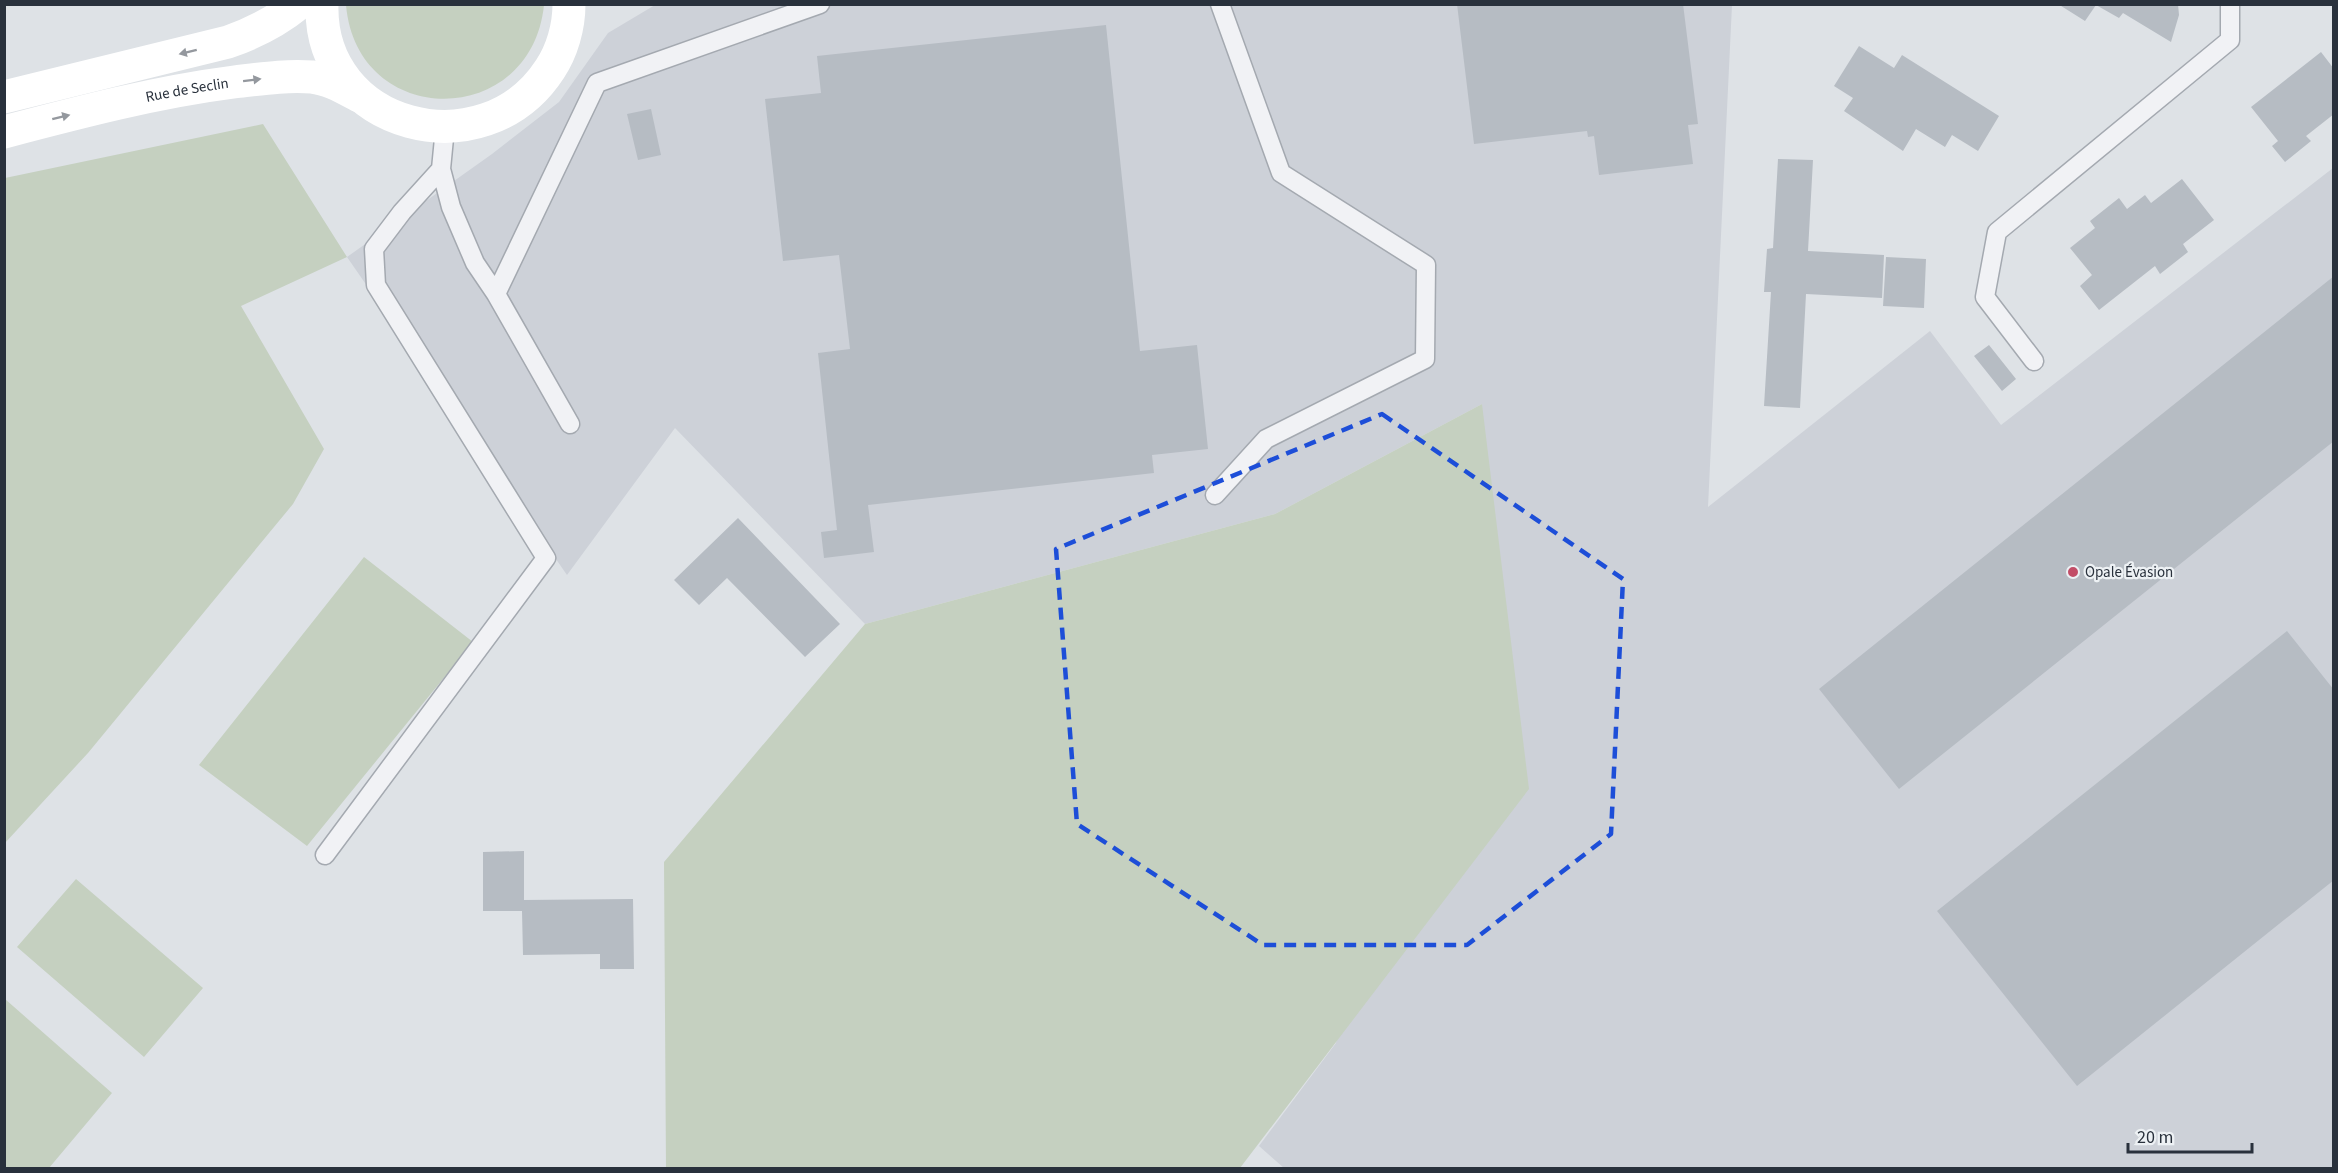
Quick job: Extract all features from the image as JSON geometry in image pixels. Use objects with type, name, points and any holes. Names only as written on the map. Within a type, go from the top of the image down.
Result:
[{"type":"main road","points":[[4,98],[228,42],[264,28],[298,4]]},
{"type":"main road","points":[[322,4],[325,33],[331,53],[347,80],[368,102]]},
{"type":"main road","points":[[562,45],[569,4]]},
{"type":"main road","points":[[562,45],[593,4]]},
{"type":"main road","name":"Rue de Seclin","points":[[4,132],[138,99],[209,85],[279,76],[314,77],[336,83],[404,121],[445,128],[483,122],[517,106],[544,79],[562,45]]},
{"type":"lane","points":[[496,294],[597,83],[820,4]]},
{"type":"lane","points":[[1215,495],[1266,439],[1425,359],[1426,265],[1281,173],[1220,4]]},
{"type":"lane","points":[[2034,361],[1985,297],[1997,231],[2230,40],[2230,4]]},
{"type":"lane","points":[[445,128],[441,169],[451,207],[475,263],[496,294],[570,424]]},
{"type":"lane","points":[[325,855],[546,558],[376,285],[374,249],[402,212],[441,169]]},
{"type":"highlighted area","points":[[1382,414],[1623,579],[1611,834],[1467,945],[1263,945],[1077,824],[1056,549]]},
{"type":"shaded area","points":[[655,5],[1732,5],[1708,507],[1930,331],[2001,425],[2333,168],[2333,1168],[1284,1168],[1259,1146],[1336,1043],[1482,404],[1275,514],[865,624],[675,428],[567,575],[347,257],[492,154],[559,102],[608,33]]},
{"type":"green space","points":[[346,4],[544,5],[532,46],[509,75],[479,93],[444,99],[410,93],[380,75],[357,46]]},
{"type":"green space","points":[[263,124],[347,257],[241,306],[324,449],[293,504],[88,753],[5,843],[5,178]]},
{"type":"green space","points":[[1482,404],[1529,789],[1240,1168],[666,1168],[664,862],[865,624],[1275,514]]},
{"type":"green space","points":[[364,557],[473,642],[307,846],[199,765]]},
{"type":"green space","points":[[76,879],[203,988],[144,1057],[17,947]]},
{"type":"green space","points":[[5,999],[112,1093],[49,1168],[5,1168]]},
{"type":"building","points":[[1457,4],[1683,4],[1698,124],[1688,125],[1693,164],[1599,175],[1594,136],[1588,137],[1587,131],[1474,144]]},
{"type":"building","points":[[2058,4],[2178,4],[2179,15],[2171,42],[2123,13],[2119,18],[2096,5],[2085,21]]},
{"type":"building","points":[[1106,25],[1140,351],[1197,345],[1208,449],[1152,455],[1154,473],[868,505],[874,552],[824,558],[821,532],[837,530],[818,353],[850,349],[839,255],[783,261],[765,99],[821,93],[817,56]]},
{"type":"building","points":[[1859,46],[1894,68],[1902,55],[1999,116],[1978,151],[1952,135],[1945,147],[1916,129],[1903,151],[1844,111],[1853,98],[1834,86]]},
{"type":"building","points":[[2321,52],[2334,69],[2334,114],[2306,136],[2311,141],[2285,162],[2272,146],[2278,141],[2251,107]]},
{"type":"building","points":[[651,109],[661,155],[638,160],[627,114]]},
{"type":"building","points":[[1778,159],[1813,160],[1808,251],[1884,255],[1882,298],[1806,294],[1800,408],[1764,406],[1771,292],[1764,292],[1767,249],[1773,248]]},
{"type":"building","points":[[2182,179],[2214,220],[2183,244],[2188,252],[2160,274],[2155,266],[2099,310],[2080,286],[2092,275],[2070,248],[2095,228],[2090,221],[2119,198],[2127,209],[2145,195],[2151,203]]},
{"type":"building","points":[[1886,257],[1926,259],[1924,308],[1883,306]]},
{"type":"building","points":[[2334,276],[2334,441],[1899,789],[1819,689]]},
{"type":"building","points":[[1989,345],[2016,379],[2002,391],[1974,356]]},
{"type":"building","points":[[738,518],[840,624],[805,657],[727,578],[699,605],[674,580]]},
{"type":"building","points":[[2287,631],[2334,690],[2334,880],[2077,1086],[1937,911]]},
{"type":"building","points":[[524,851],[524,900],[633,899],[634,969],[600,969],[600,954],[523,955],[522,911],[483,911],[483,852]]},
{"type":"place","name":"Opale Évasion","points":[[2073,572]]}]
